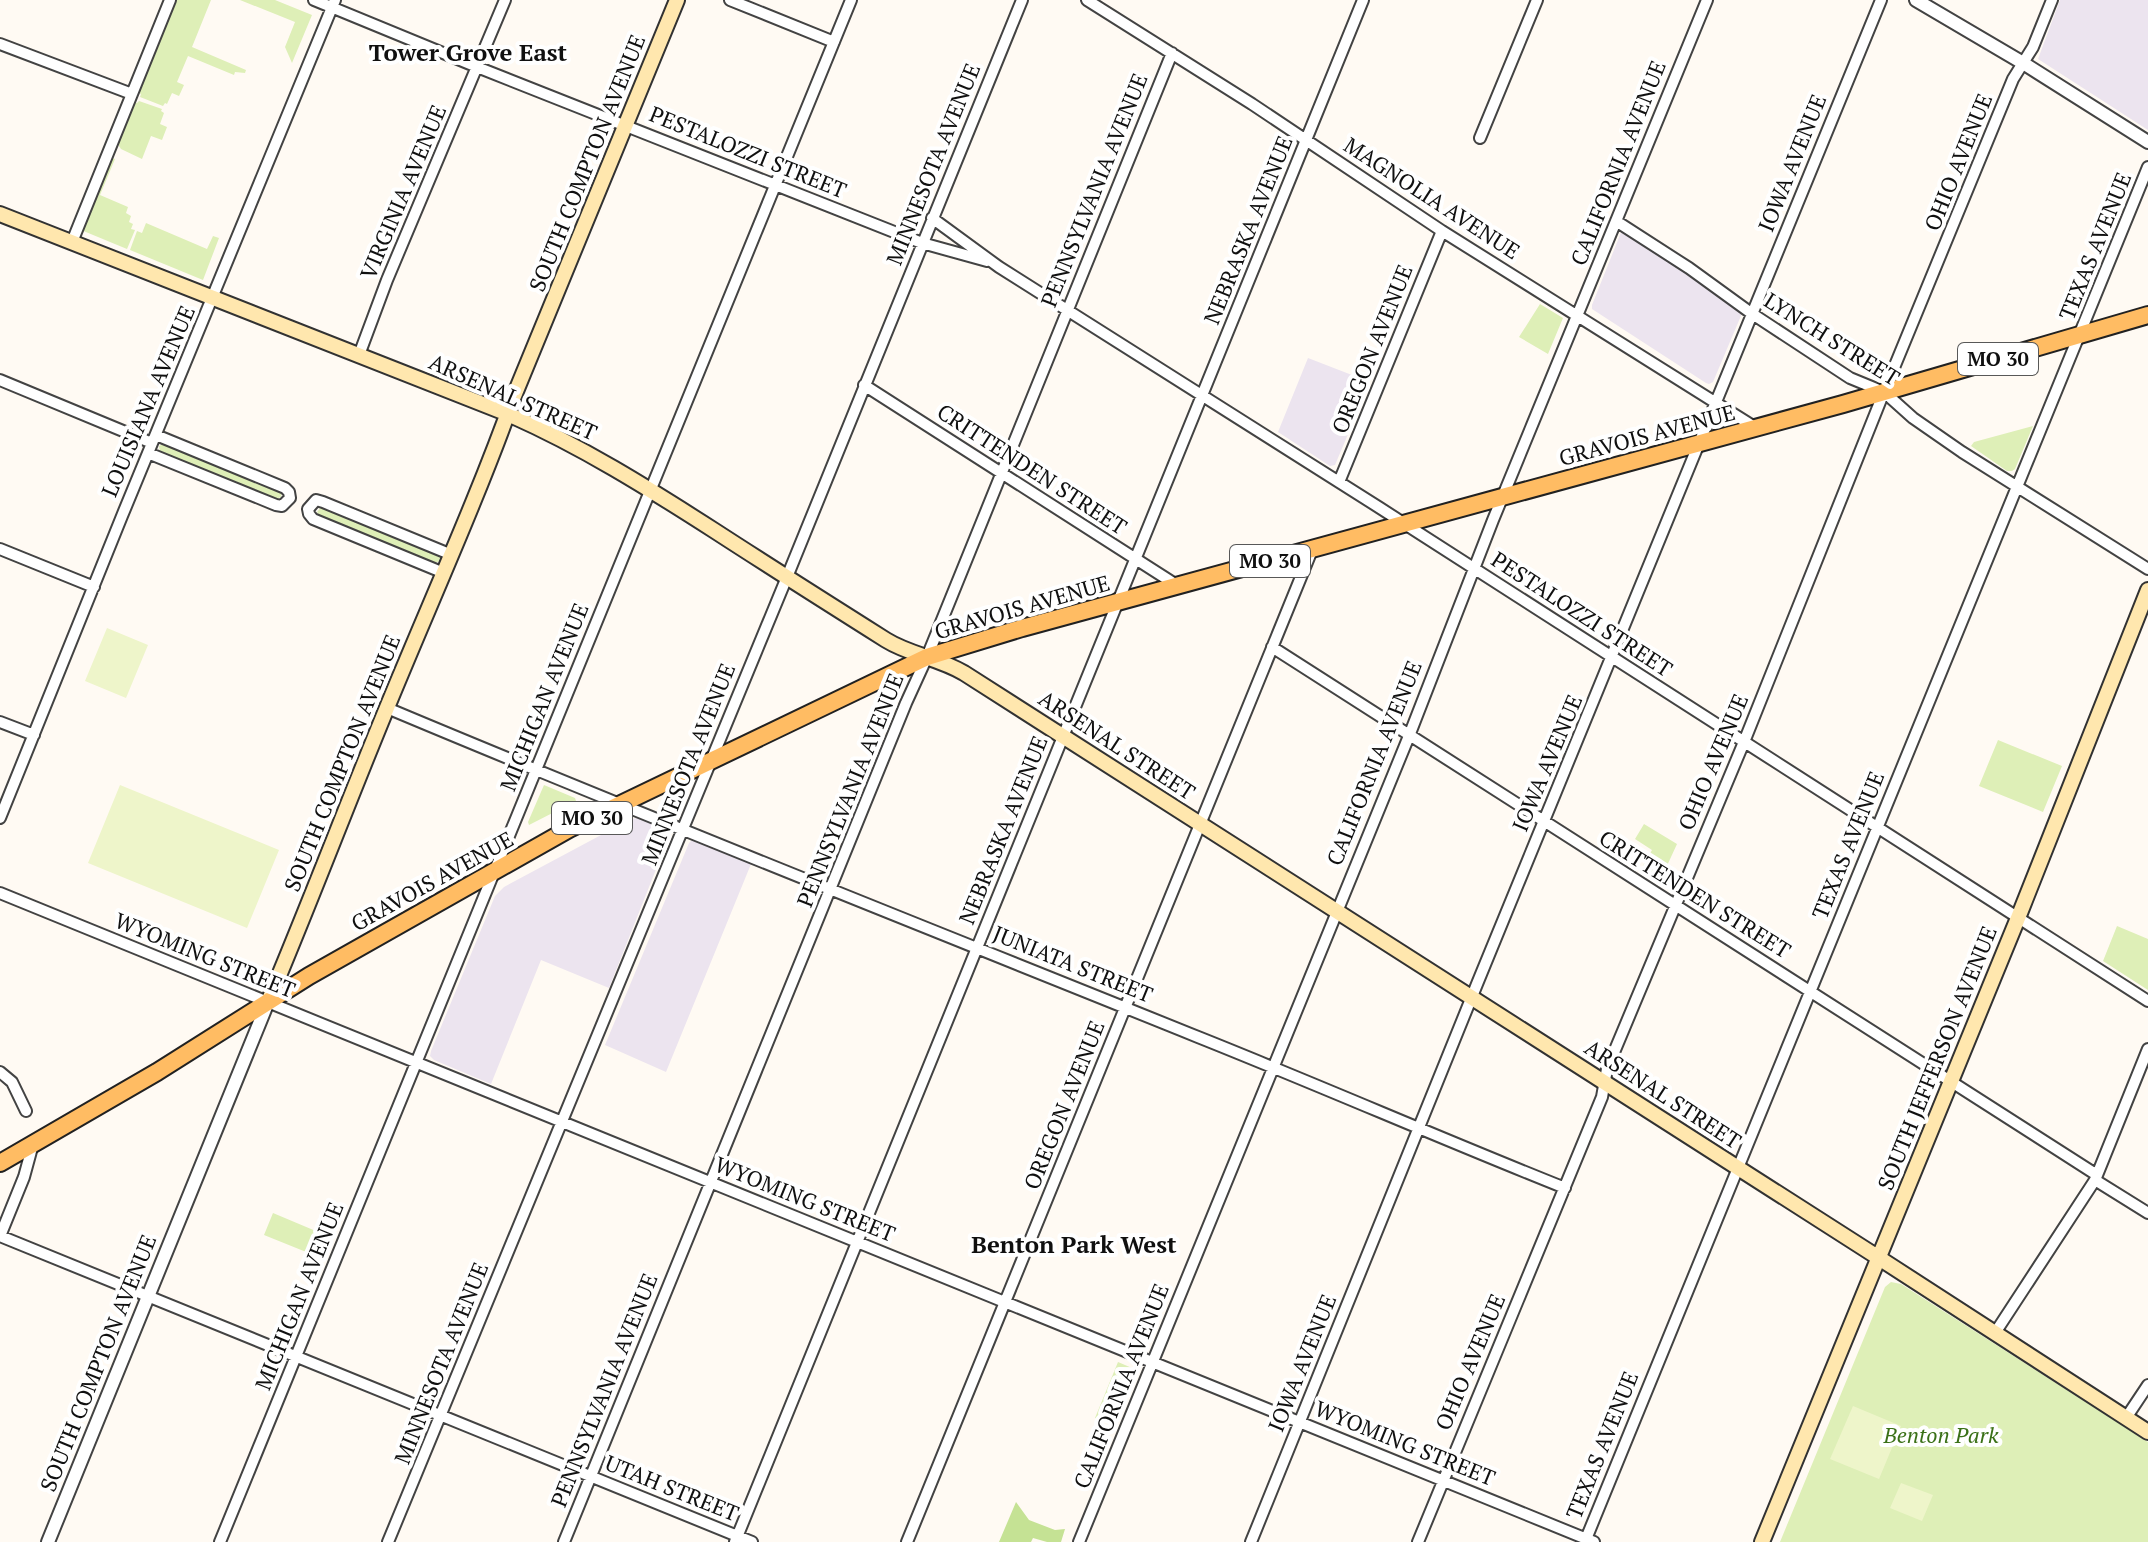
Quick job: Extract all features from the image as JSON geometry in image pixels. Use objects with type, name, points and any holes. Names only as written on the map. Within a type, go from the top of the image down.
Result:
[{"type":"main road","name":"SOUTH COMPTON AVENUE","points":[[268,1002],[677,0]]},
{"type":"main road","name":"ARSENAL STREET","points":[[0,214],[508,414],[581,449],[651,490],[889,642],[958,669],[2148,1432]]},
{"type":"main road","name":"GRAVOIS AVENUE","points":[[0,1163],[169,1065],[309,976],[495,870],[621,803],[927,657],[1756,428],[2148,315]]},
{"type":"main road","name":"SOUTH JEFFERSON AVENUE","points":[[1762,1542],[2018,918],[2148,590]]},
{"type":"street","points":[[72,242],[170,0]]},
{"type":"street","name":"PESTALOZZI STREET","points":[[314,0],[333,4],[477,67],[922,243],[993,263]]},
{"type":"street","name":"VIRGINIA AVENUE","points":[[359,355],[387,280],[505,0]]},
{"type":"street","points":[[730,0],[834,42]]},
{"type":"street","name":"MICHIGAN AVENUE","points":[[220,1542],[851,0]]},
{"type":"street","name":"MINNESOTA AVENUE","points":[[388,1542],[1022,0]]},
{"type":"street","name":"MAGNOLIA AVENUE","points":[[1087,0],[1442,231],[1756,428]]},
{"type":"street","name":"NEBRASKA AVENUE","points":[[736,1539],[1363,0]]},
{"type":"street","points":[[1480,138],[1537,0]]},
{"type":"street","name":"CALIFORNIA AVENUE","points":[[1079,1542],[1707,0]]},
{"type":"street","name":"IOWA AVENUE","points":[[1251,1542],[1881,0]]},
{"type":"street","points":[[1916,0],[2148,142]]},
{"type":"street","name":"OHIO AVENUE","points":[[1418,1542],[1602,1097],[1607,1069],[1744,742],[1884,392],[2013,79],[2033,47],[2052,0]]},
{"type":"street","name":"LOUISIANA AVENUE","points":[[0,818],[333,4]]},
{"type":"street","points":[[0,44],[132,94]]},
{"type":"street","name":"PENNSYLVANIA AVENUE","points":[[564,1542],[1172,53]]},
{"type":"street","name":"TEXAS AVENUE","points":[[1590,1541],[1738,1168],[2148,167]]},
{"type":"street","name":"PESTALOZZI STREET","points":[[932,218],[993,263],[2148,1001]]},
{"type":"street","name":"LYNCH STREET","points":[[1616,221],[1850,378],[1884,392],[1913,418],[2148,569]]},
{"type":"street","name":"OREGON AVENUE","points":[[1339,482],[1442,231]]},
{"type":"street","points":[[0,380],[152,444],[276,505],[282,506],[290,498],[285,488],[152,444]]},
{"type":"street","name":"CRITTENDEN STREET","points":[[864,385],[1178,586]]},
{"type":"street","points":[[444,573],[313,519],[308,509],[316,500],[323,502],[452,555]]},
{"type":"street","points":[[0,549],[94,587]]},
{"type":"street","name":"OREGON AVENUE","points":[[907,1542],[1312,550]]},
{"type":"street","name":"CRITTENDEN STREET","points":[[1272,647],[1811,990],[2148,1213]]},
{"type":"street","name":"JUNIATA STREET","points":[[387,708],[1565,1188]]},
{"type":"street","points":[[0,722],[34,735]]},
{"type":"street","name":"WYOMING STREET","points":[[0,893],[1590,1541]]},
{"type":"street","name":"SOUTH COMPTON AVENUE","points":[[48,1542],[268,1002]]},
{"type":"street","points":[[1995,1333],[2096,1178],[2148,1049]]},
{"type":"street","points":[[0,1072],[12,1082],[26,1111]]},
{"type":"street","points":[[0,1236],[24,1177],[33,1144]]},
{"type":"street","name":"UTAH STREET","points":[[0,1236],[591,1476],[736,1539],[752,1542]]},
{"type":"street","points":[[2126,1418],[2148,1385]]},
{"type":"shaded area","points":[[2060,0],[2148,0],[2148,130],[2038,59]]},
{"type":"shaded area","points":[[1622,230],[1743,311],[1713,382],[1706,383],[1592,309]]},
{"type":"shaded area","points":[[1308,358],[1370,382],[1335,465],[1330,466],[1278,432]]},
{"type":"shaded area","points":[[637,818],[668,830],[670,834],[609,988],[541,960],[491,1084],[434,1060],[430,1056],[431,1051],[495,896],[504,887]]},
{"type":"shaded area","points":[[692,840],[751,864],[666,1072],[605,1045]]},
{"type":"green space","points":[[175,0],[211,0],[192,47],[246,70],[234,75],[188,56],[177,82],[184,85],[179,96],[172,93],[163,106],[140,97],[141,94],[137,92]]},
{"type":"green space","points":[[240,0],[275,0],[312,15],[292,63],[285,47],[295,22]]},
{"type":"green space","points":[[134,102],[162,109],[164,113],[160,124],[167,127],[162,140],[151,136],[142,159],[121,149],[117,143]]},
{"type":"green space","points":[[112,158],[115,159],[100,195],[128,207],[126,213],[131,216],[131,229],[135,230],[127,249],[81,230]]},
{"type":"green space","points":[[146,223],[207,249],[213,236],[219,238],[203,280],[130,250],[137,231],[142,233]]},
{"type":"green space","points":[[1540,304],[1563,318],[1548,354],[1519,337]]},
{"type":"green space","points":[[2033,426],[2012,471],[2007,471],[1971,446],[1974,442]]},
{"type":"green space","points":[[165,443],[282,492],[281,497],[276,499],[163,454],[159,446]]},
{"type":"green space","points":[[322,506],[441,556],[440,561],[434,563],[320,517],[317,512]]},
{"type":"green space","points":[[107,628],[148,645],[126,698],[85,681]]},
{"type":"green space","points":[[1998,740],[2062,766],[2043,812],[1979,786]]},
{"type":"green space","points":[[120,785],[279,850],[247,928],[88,863]]},
{"type":"green space","points":[[544,785],[576,801],[529,825],[528,822]]},
{"type":"green space","points":[[1644,824],[1677,844],[1659,883],[1640,871],[1652,850],[1635,839]]},
{"type":"green space","points":[[2117,926],[2148,939],[2148,990],[2103,961]]},
{"type":"green space","points":[[273,1213],[330,1237],[321,1258],[264,1235]]},
{"type":"green space","name":"Benton Park","points":[[1891,1282],[1901,1284],[2148,1442],[2148,1542],[1780,1542],[1885,1287]]},
{"type":"green space","points":[[1118,1362],[1132,1368],[1132,1372],[1111,1425],[1095,1418]]},
{"type":"green space","points":[[1853,1406],[1901,1426],[1879,1479],[1830,1459]]},
{"type":"green space","points":[[1901,1483],[1933,1495],[1922,1521],[1890,1508]]},
{"type":"green space","points":[[1016,1502],[1029,1520],[1055,1530],[1065,1529],[1061,1542],[1033,1538],[1031,1542],[999,1542]]},
{"type":"district","name":"Tower Grove East","points":[[468,53]]},
{"type":"district","name":"Benton Park West","points":[[1074,1245]]}]
